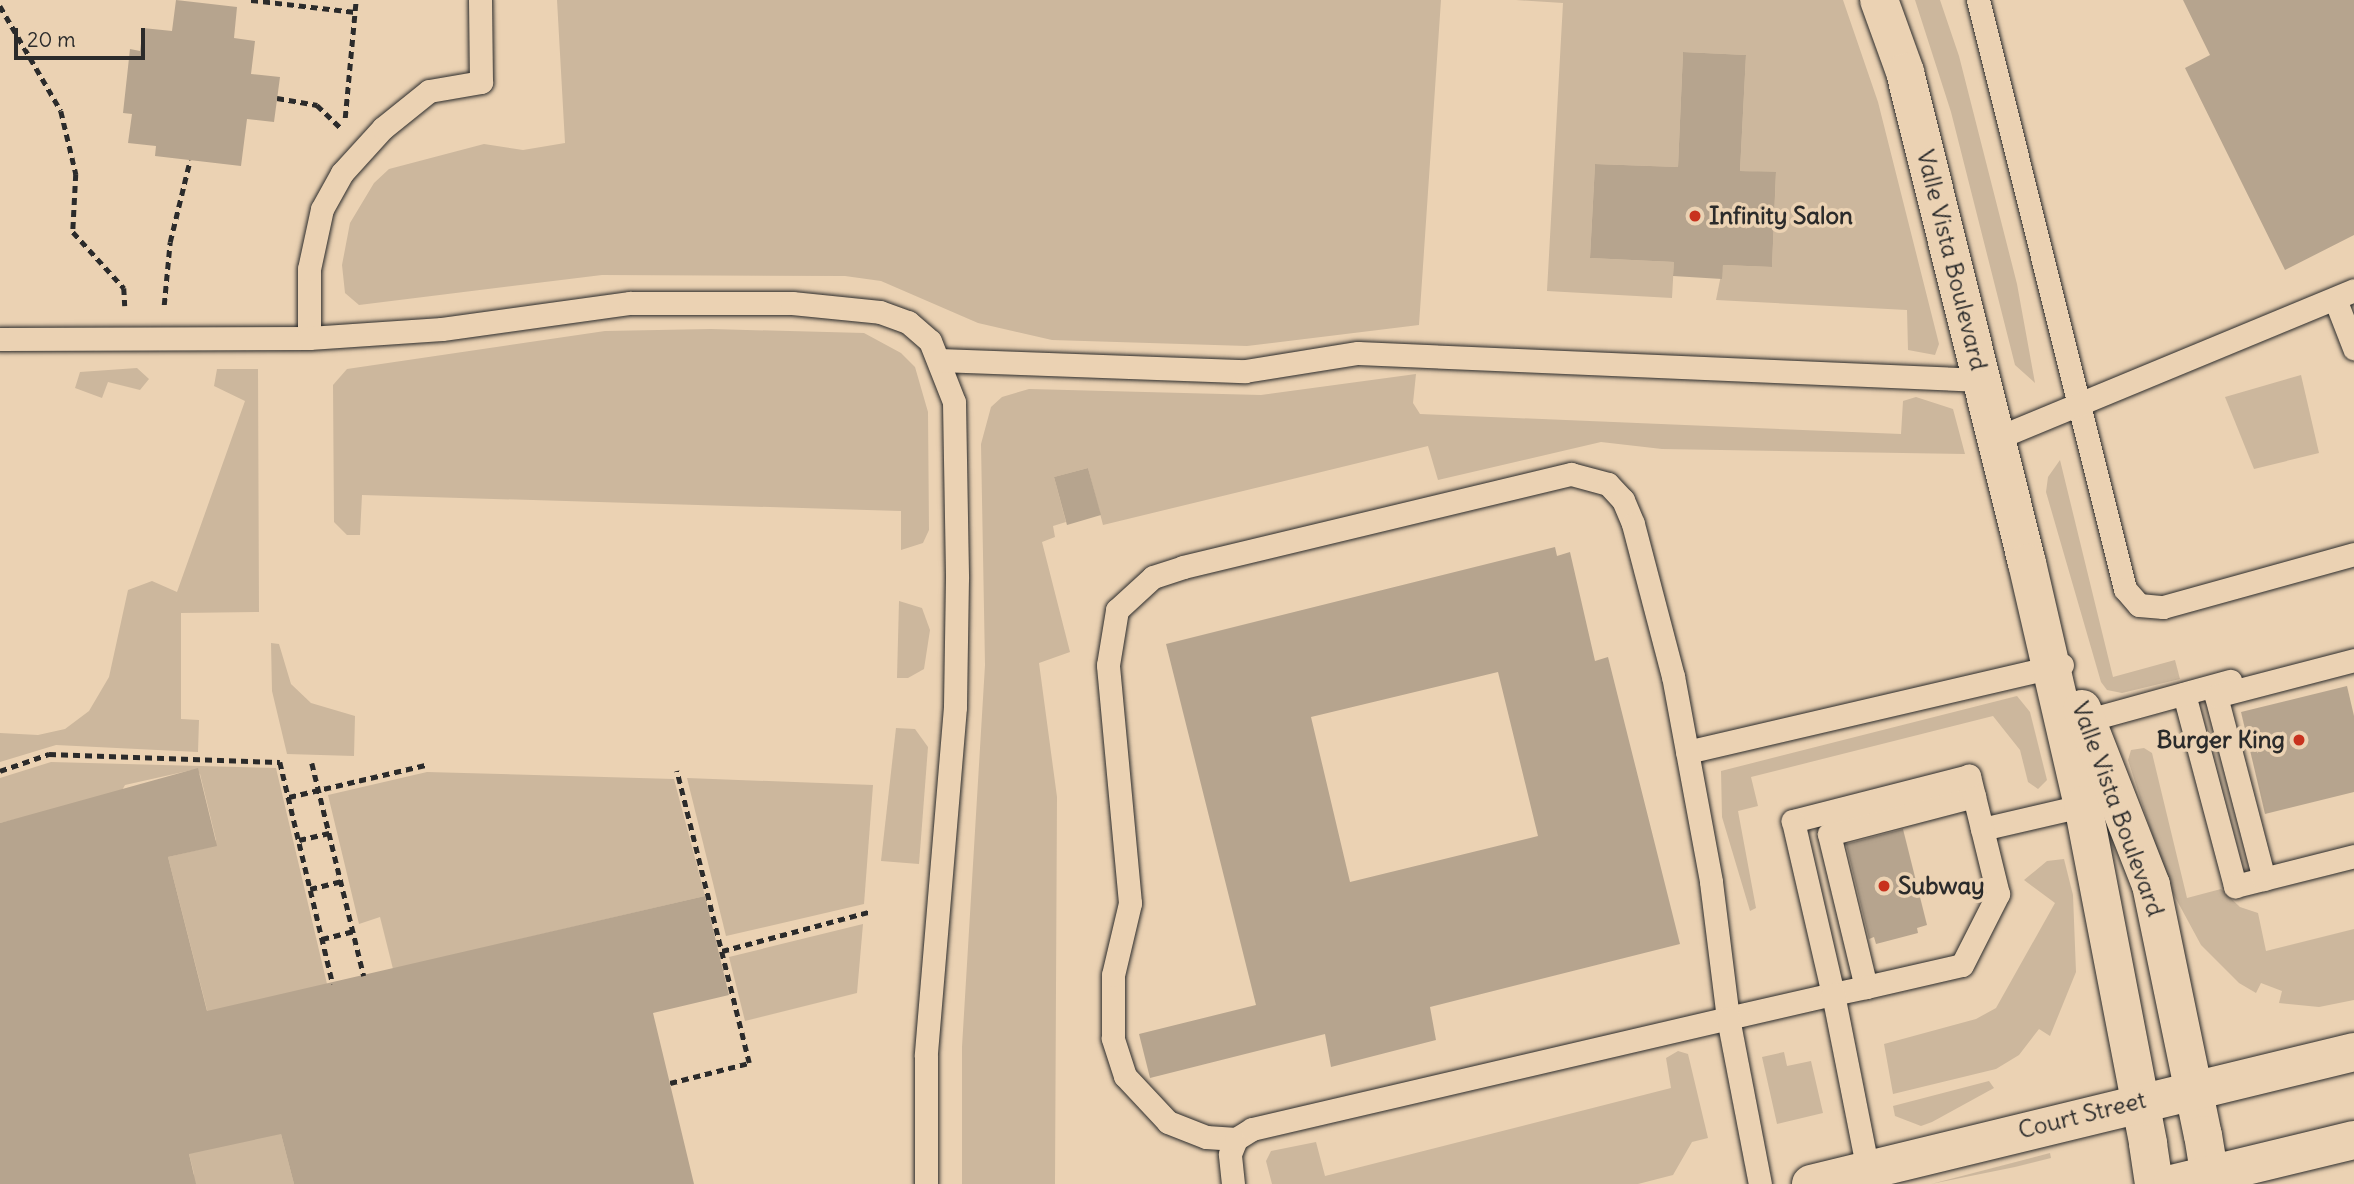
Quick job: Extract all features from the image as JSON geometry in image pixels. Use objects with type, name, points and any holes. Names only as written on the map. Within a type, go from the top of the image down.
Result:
[{"type":"street","name":"Valle Vista Boulevard","points":[[1879,0],[1905,72],[2027,563],[2098,802],[2154,1184]]},
{"type":"street","name":"Valle Vista Boulevard","points":[[2098,802],[2151,885],[2196,1087],[2203,1135],[2197,1181]]},
{"type":"street","name":"Court Street","points":[[1811,1184],[2141,1100],[2354,1052]]},
{"type":"street","points":[[2197,1181],[2354,1140]]},
{"type":"lane","points":[[309,338],[309,269],[322,209],[342,173],[383,128],[429,91],[481,82],[480,0]]},
{"type":"lane","points":[[1978,0],[2080,400],[2125,589],[2139,605],[2163,607],[2354,554]]},
{"type":"lane","points":[[1997,438],[2080,400],[2345,294],[2354,348]]},
{"type":"lane","points":[[0,339],[309,338],[442,329],[630,303],[792,303],[880,312],[908,322],[929,341],[954,402],[957,460],[955,707],[926,1056],[926,1184]]},
{"type":"lane","points":[[939,360],[1245,371],[1358,353],[1982,380]]},
{"type":"lane","points":[[1760,1184],[1728,1018],[1687,752],[1633,524],[1623,500],[1608,484],[1591,477],[1571,474],[1183,567],[1132,591],[1117,610],[1108,665],[1130,904],[1113,975],[1113,1038],[1125,1076],[1168,1122],[1206,1137],[1236,1139],[1252,1129],[1728,1018],[1833,994],[1866,987],[1962,965],[1998,894],[1969,776],[1793,821],[1833,994],[1868,1171]]},
{"type":"lane","points":[[2076,723],[2354,645]]},
{"type":"lane","points":[[2264,878],[2216,696],[2354,660]]},
{"type":"lane","points":[[1687,752],[2058,666]]},
{"type":"lane","points":[[2184,694],[2235,886],[2354,856]]},
{"type":"lane","points":[[1866,987],[1829,834],[1974,796]]},
{"type":"lane","points":[[1982,829],[2098,802]]},
{"type":"lane","points":[[1233,1184],[1230,1154],[1236,1139]]},
{"type":"path","points":[[251,0],[355,12]]},
{"type":"path","points":[[277,98],[317,105],[344,131],[356,0]]},
{"type":"path","points":[[0,6],[61,111],[76,174],[73,232],[124,288],[125,307]]},
{"type":"path","points":[[164,306],[168,253],[190,160]]},
{"type":"path","points":[[0,771],[49,754],[280,762],[333,984]]},
{"type":"path","points":[[312,762],[364,976]]},
{"type":"path","points":[[289,797],[425,765]]},
{"type":"path","points":[[670,1083],[749,1063],[677,771]]},
{"type":"path","points":[[299,840],[329,833]]},
{"type":"path","points":[[310,889],[341,881]]},
{"type":"path","points":[[722,951],[869,912]]},
{"type":"path","points":[[322,939],[353,931]]},
{"type":"shaded area","points":[[557,0],[1441,0],[1419,325],[1247,346],[1052,340],[978,323],[881,281],[845,276],[602,275],[359,305],[345,293],[342,265],[350,223],[374,183],[389,169],[484,144],[523,150],[565,143]]},
{"type":"shaded area","points":[[1516,0],[1843,0],[1878,102],[1939,344],[1935,355],[1908,350],[1907,310],[1716,300],[1723,265],[1772,267],[1776,173],[1740,171],[1746,55],[1683,52],[1678,167],[1595,164],[1590,258],[1674,262],[1672,298],[1547,291],[1563,3]]},
{"type":"shaded area","points":[[1915,0],[1940,0],[1959,56],[2017,284],[2035,383],[2015,365],[1951,112]]},
{"type":"shaded area","points":[[711,329],[864,333],[901,353],[915,367],[928,412],[929,530],[923,543],[901,550],[901,511],[362,495],[360,535],[347,535],[334,522],[333,385],[347,369],[605,331]]},
{"type":"shaded area","points":[[137,368],[149,379],[140,390],[108,382],[102,398],[75,388],[80,372]]},
{"type":"shaded area","points":[[217,369],[258,369],[259,612],[181,613],[181,719],[199,720],[198,752],[56,745],[0,762],[0,733],[38,735],[65,729],[89,711],[109,677],[128,590],[152,581],[177,592],[245,401],[214,386]]},
{"type":"shaded area","points":[[1416,374],[1413,403],[1420,414],[1901,434],[1903,401],[1916,397],[1953,409],[1965,454],[1662,449],[1601,442],[1438,480],[1428,446],[1103,525],[1088,468],[1054,477],[1066,522],[1053,526],[1055,537],[1042,542],[1070,652],[1039,663],[1057,797],[1055,1184],[962,1184],[962,1047],[985,665],[981,444],[991,407],[1002,397],[1029,389],[1261,395]]},
{"type":"shaded area","points":[[2301,375],[2319,453],[2254,469],[2225,397]]},
{"type":"shaded area","points":[[2060,460],[2113,677],[2175,660],[2180,679],[2122,693],[2107,690],[2101,682],[2046,492],[2048,477]]},
{"type":"shaded area","points":[[899,601],[922,608],[930,630],[924,669],[908,678],[897,678]]},
{"type":"shaded area","points":[[271,643],[279,644],[291,684],[311,703],[355,716],[354,756],[287,754],[272,691]]},
{"type":"shaded area","points":[[2017,696],[2030,712],[2047,780],[2038,789],[2028,782],[2020,750],[1993,716],[1751,777],[1758,806],[1738,811],[1756,908],[1750,911],[1722,817],[1721,771]]},
{"type":"shaded area","points":[[896,728],[915,729],[928,747],[919,864],[881,861]]},
{"type":"shaded area","points":[[2144,748],[2152,753],[2187,898],[2221,889],[2240,907],[2258,913],[2266,951],[2354,929],[2354,1000],[2319,1007],[2279,1003],[2282,991],[2261,983],[2256,993],[2239,983],[2201,945],[2168,884],[2128,760],[2131,750]]},
{"type":"shaded area","points":[[51,762],[276,768],[327,984],[219,1057],[168,857],[210,847],[216,840],[200,774],[192,770],[125,785],[120,794],[0,823],[0,778]]},
{"type":"shaded area","points":[[427,772],[674,779],[705,896],[393,969],[380,917],[359,924],[328,795]]},
{"type":"shaded area","points":[[687,778],[873,785],[864,904],[726,936]]},
{"type":"shaded area","points":[[2064,859],[2073,895],[2076,972],[2050,1036],[2039,1029],[2019,1055],[1996,1069],[1893,1094],[1884,1044],[1976,1019],[1996,1008],[2055,903],[2024,880],[2047,861]]},
{"type":"shaded area","points":[[863,924],[857,993],[745,1021],[729,957]]},
{"type":"shaded area","points":[[1678,1051],[1688,1054],[1708,1138],[1692,1142],[1673,1175],[1638,1184],[1272,1184],[1266,1161],[1271,1151],[1316,1142],[1325,1176],[1671,1088],[1666,1058]]},
{"type":"shaded area","points":[[1784,1052],[1787,1066],[1811,1061],[1823,1113],[1777,1124],[1762,1057]]},
{"type":"shaded area","points":[[1989,1081],[1994,1088],[1932,1122],[1921,1126],[1895,1116],[1893,1106]]},
{"type":"shaded area","points":[[184,1134],[281,1134],[294,1184],[188,1184],[194,1174]]},
{"type":"shaded area","points":[[2050,1153],[2051,1158],[1931,1184]]},
{"type":"building","points":[[176,0],[237,7],[234,38],[255,41],[251,74],[280,77],[274,122],[247,119],[241,166],[155,156],[156,146],[128,143],[132,114],[123,113],[130,49],[140,51],[143,28],[172,31]]},
{"type":"building","points":[[2183,0],[2354,0],[2354,235],[2285,270],[2185,68],[2210,55]]},
{"type":"building","points":[[1683,52],[1746,55],[1740,171],[1776,172],[1772,267],[1723,265],[1722,279],[1673,276],[1674,262],[1590,258],[1595,164],[1678,167]]},
{"type":"building","points":[[1088,468],[1101,515],[1067,525],[1054,477]]},
{"type":"building","points":[[1555,547],[1557,556],[1570,552],[1595,661],[1608,657],[1680,944],[1430,1007],[1436,1040],[1331,1067],[1325,1034],[1150,1078],[1139,1034],[1256,1005],[1166,644]],"holes":[[[1498,672],[1538,836],[1350,882],[1311,717]]]},
{"type":"building","name":"Burger King","points":[[2347,686],[2354,716],[2354,792],[2265,814],[2241,712]]},
{"type":"building","points":[[198,768],[217,846],[168,857],[207,1011],[705,896],[729,995],[653,1013],[694,1184],[294,1184],[281,1134],[189,1154],[196,1184],[0,1184],[0,823]]},
{"type":"building","points":[[1903,829],[1927,925],[1917,928],[1918,933],[1876,944],[1874,937],[1869,939],[1846,844]]},
{"type":"place","name":"Infinity Salon","points":[[1695,216]]},
{"type":"place","name":"Burger King","points":[[2299,740]]},
{"type":"place","name":"Subway","points":[[1884,886]]}]
